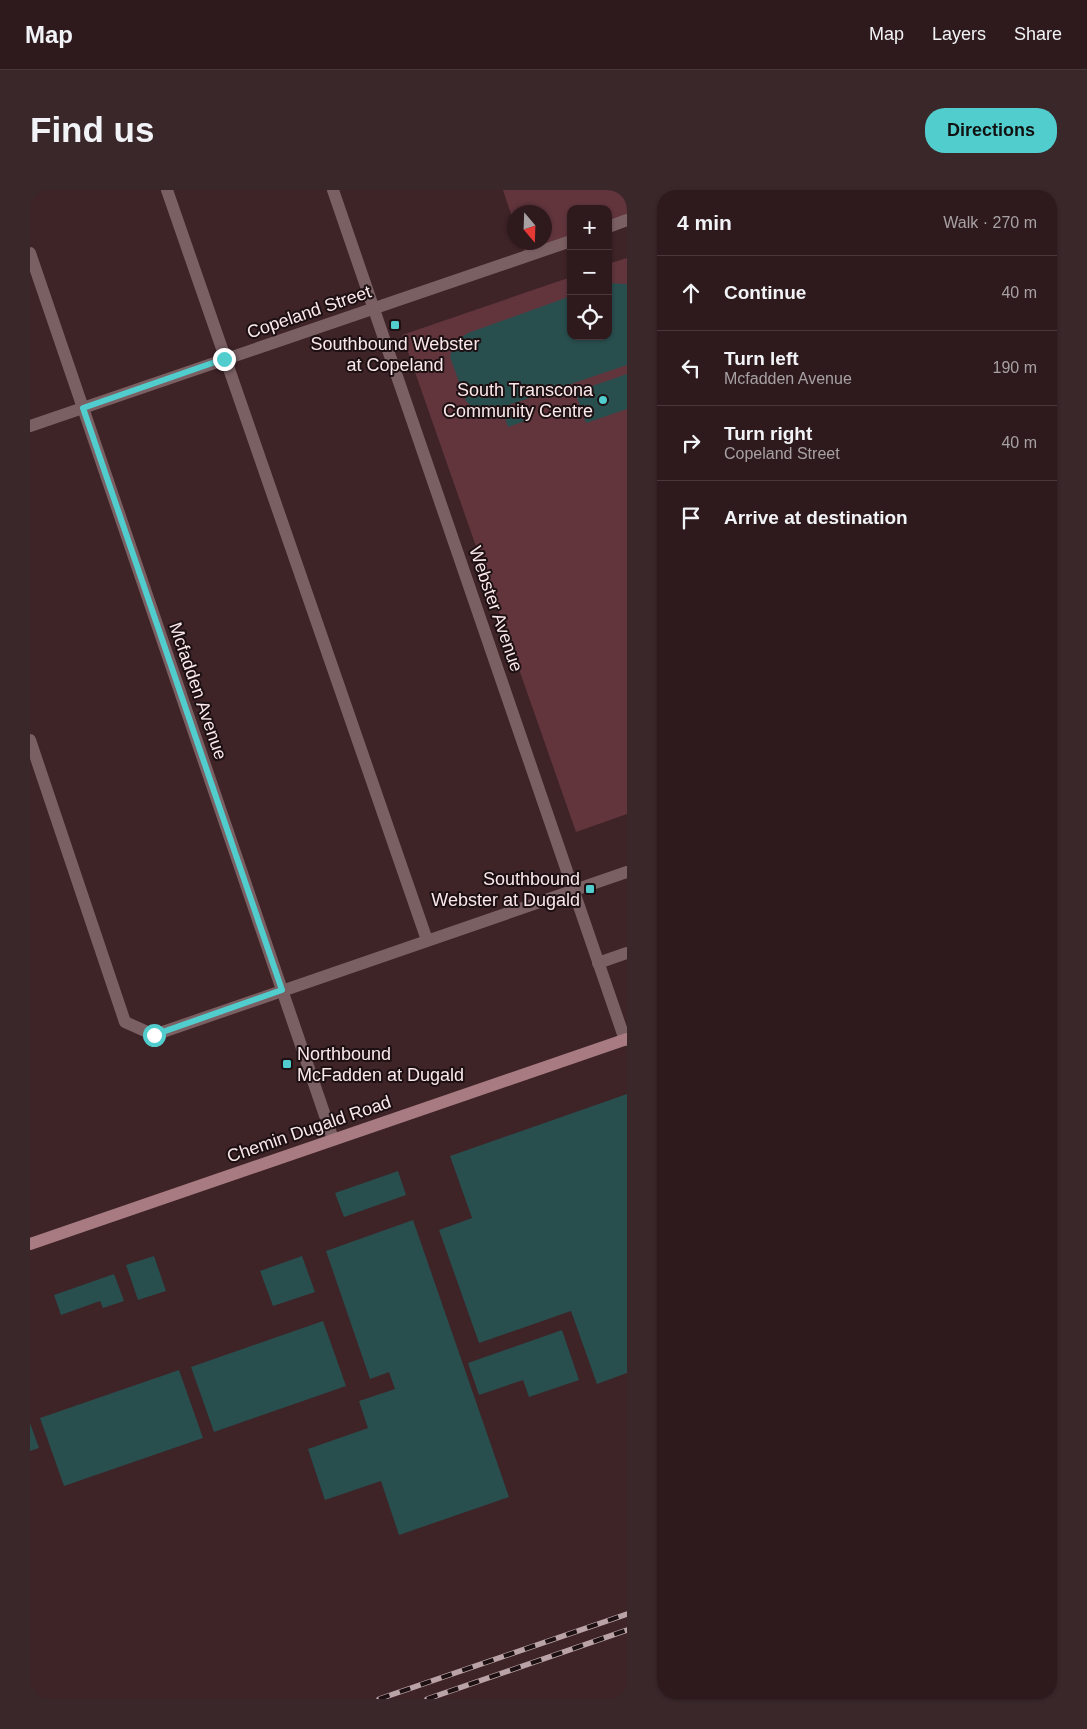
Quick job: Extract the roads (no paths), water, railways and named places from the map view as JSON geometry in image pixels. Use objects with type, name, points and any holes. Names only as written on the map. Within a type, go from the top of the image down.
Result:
[{"type":"main road","name":"Chemin Dugald Road","points":[[30,1244],[626,1040]]},
{"type":"street","points":[[167,190],[427,940]]},
{"type":"street","name":"Webster Avenue","points":[[333,190],[626,1040]]},
{"type":"street","points":[[612,226],[627,220]]},
{"type":"street","name":"Copeland Street","points":[[30,426],[567,242]]},
{"type":"street","name":"Mcfadden Avenue","points":[[30,254],[334,1139]]},
{"type":"street","points":[[30,740],[125,1022],[154,1035],[627,872]]},
{"type":"street","points":[[598,963],[627,953]]},
{"type":"railway","points":[[379,1699],[627,1614]]},
{"type":"railway","points":[[427,1699],[627,1630]]},
{"type":"place","name":"Southbound Webster at Copeland","points":[[395,325]]},
{"type":"place","name":"South Transcona Community Centre","points":[[603,400]]},
{"type":"place","name":"Southbound Webster at Dugald","points":[[590,889]]},
{"type":"place","name":"Northbound McFadden at Dugald","points":[[287,1064]]}]
